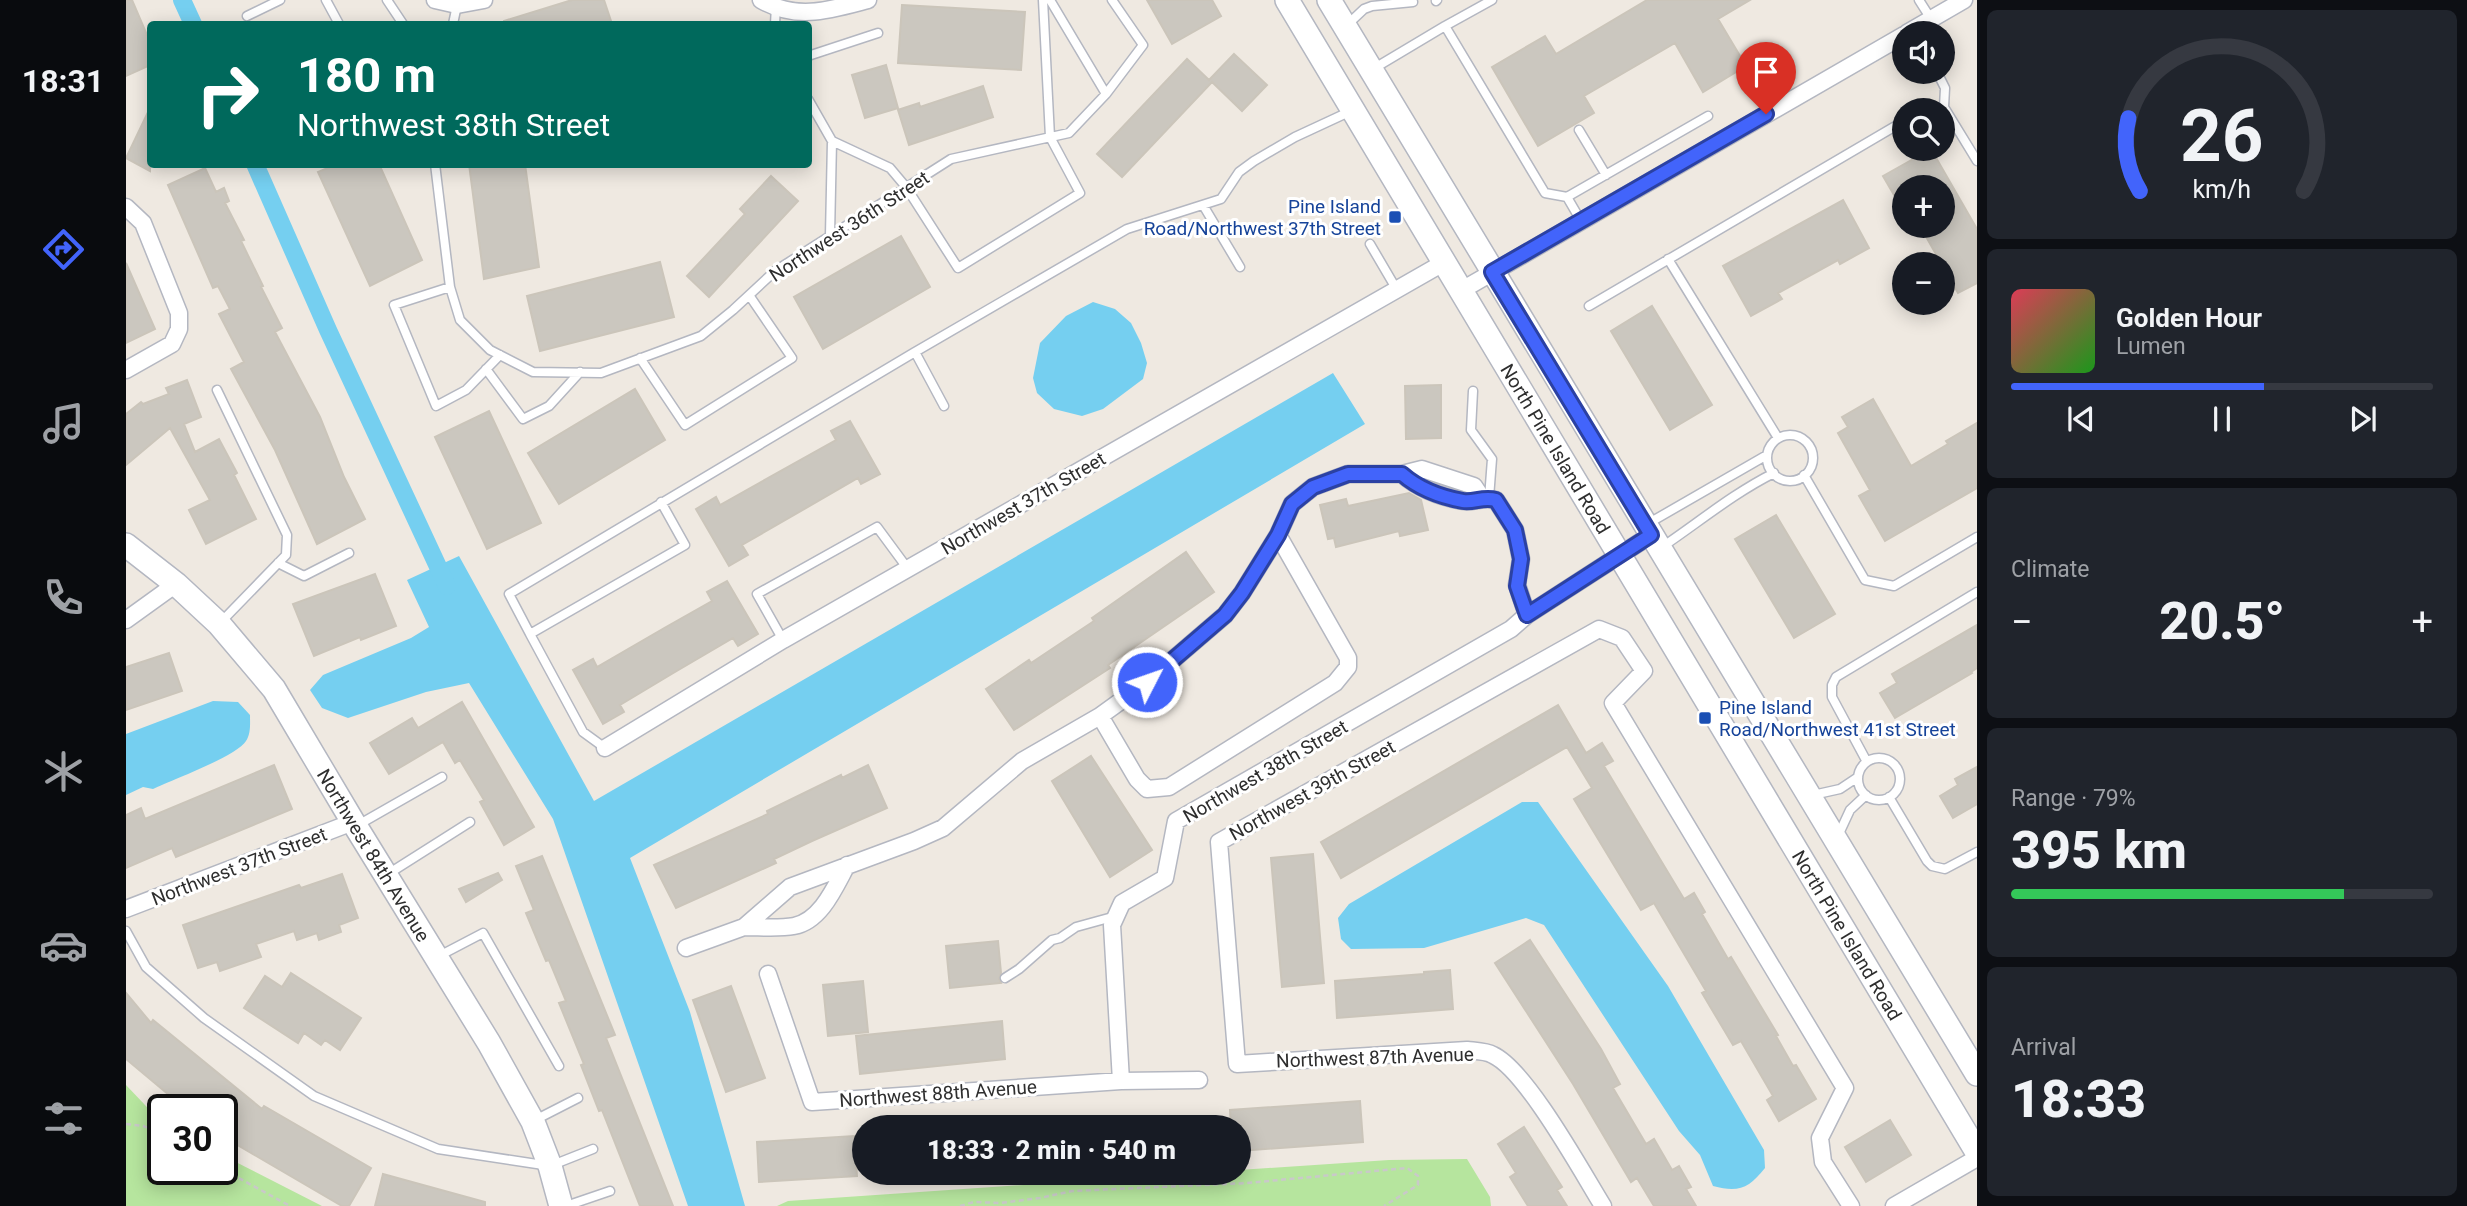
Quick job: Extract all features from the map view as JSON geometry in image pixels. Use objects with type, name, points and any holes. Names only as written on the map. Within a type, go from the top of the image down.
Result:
[{"type":"main road","name":"North Pine Island Road","points":[[1287,0],[1977,1152]]},
{"type":"main road","name":"North Pine Island Road","points":[[1329,0],[1977,1074]]},
{"type":"main road","name":"Northwest 84th Avenue","points":[[126,545],[176,584],[219,624],[274,689],[354,825],[489,1043],[533,1122],[563,1206]]},
{"type":"street","points":[[435,0],[484,0]]},
{"type":"street","points":[[761,0],[776,11],[808,13],[868,0]]},
{"type":"street","points":[[1928,21],[1964,0]]},
{"type":"street","points":[[1462,290],[1892,43]]},
{"type":"street","points":[[126,207],[143,223],[179,313],[180,329],[172,344],[126,370]]},
{"type":"street","name":"Northwest 37th Street","points":[[605,748],[783,639],[1445,262]]},
{"type":"street","points":[[744,927],[790,887],[943,828],[1022,761],[1100,716],[1147,682],[1225,615],[1278,535],[1292,504],[1313,487],[1348,474],[1402,474],[1417,486],[1465,502],[1486,498],[1496,500],[1515,530],[1521,559],[1517,586],[1527,615]]},
{"type":"street","name":"Northwest 38th Street","points":[[1100,716],[1137,779],[1147,789],[1169,787],[1335,683],[1348,667],[1348,658],[1278,535]]},
{"type":"street","name":"Northwest 38th Street","points":[[1116,916],[1122,903],[1165,878],[1176,821],[1511,629],[1527,615],[1652,536]]},
{"type":"street","points":[[126,620],[176,584]]},
{"type":"street","name":"Northwest 39th Street","points":[[1237,1064],[1219,842],[1599,629],[1622,638],[1644,671],[1613,704],[1845,1088],[1819,1138],[1823,1162],[1851,1206]]},
{"type":"street","name":"Northwest 37th Street","points":[[126,909],[354,825]]},
{"type":"street","points":[[686,948],[744,927],[796,926],[814,917],[847,866]]},
{"type":"street","points":[[1116,916],[1112,925],[1121,1081]]},
{"type":"street","name":"Northwest 88th Avenue","points":[[768,974],[812,1102],[1121,1081],[1199,1080]]},
{"type":"street","name":"Northwest 87th Avenue","points":[[1237,1064],[1467,1050],[1493,1055],[1514,1070],[1544,1111],[1603,1206]]},
{"type":"street","points":[[1894,1206],[1977,1157]]},
{"type":"lane","points":[[247,16],[280,0]]},
{"type":"lane","points":[[326,0],[337,21]]},
{"type":"lane","points":[[387,0],[401,21]]},
{"type":"lane","points":[[832,141],[890,168],[906,187],[958,268],[1080,193],[1050,137],[1043,0]]},
{"type":"lane","points":[[1050,0],[1106,94]]},
{"type":"lane","name":"Northwest 36th Street","points":[[435,168],[450,287],[460,320],[490,350],[533,372],[601,373],[701,336],[775,271],[951,159],[1069,133],[1106,94],[1143,45],[1112,0]]},
{"type":"lane","points":[[1372,70],[1492,0]]},
{"type":"lane","points":[[1919,0],[1931,19]]},
{"type":"lane","points":[[454,21],[459,2]]},
{"type":"lane","points":[[1345,27],[1364,9],[1372,6],[1413,2]]},
{"type":"lane","points":[[1445,26],[1545,193],[1567,197],[1709,116]]},
{"type":"lane","points":[[812,55],[878,33]]},
{"type":"lane","points":[[812,106],[832,141],[830,235]]},
{"type":"lane","points":[[605,748],[583,732],[509,594],[1127,229],[1220,199],[1239,172],[1254,161],[1295,137],[1354,110]]},
{"type":"lane","points":[[1955,125],[1977,161]]},
{"type":"lane","points":[[1590,306],[1892,128]]},
{"type":"lane","points":[[1579,130],[1606,175]]},
{"type":"lane","points":[[1567,197],[1581,221]]},
{"type":"lane","points":[[1203,205],[1240,267]]},
{"type":"lane","points":[[1370,244],[1397,290]]},
{"type":"lane","points":[[1668,259],[1778,438]]},
{"type":"lane","points":[[450,287],[394,305],[436,406],[466,390],[500,355]]},
{"type":"lane","points":[[640,358],[685,425],[792,358],[749,295]]},
{"type":"lane","points":[[915,352],[944,406]]},
{"type":"lane","points":[[486,369],[523,419],[549,406],[580,372]]},
{"type":"lane","points":[[217,390],[287,535],[286,555],[219,624]]},
{"type":"lane","points":[[1473,391],[1472,430],[1492,459],[1486,498]]},
{"type":"lane","points":[[1791,435],[1799,437],[1810,447],[1812,462],[1804,475],[1791,480],[1773,473],[1770,468],[1769,448],[1778,438],[1791,435]]},
{"type":"lane","points":[[1652,536],[1768,455]]},
{"type":"lane","points":[[1652,536],[1726,505],[1748,486],[1773,473]]},
{"type":"lane","points":[[1804,475],[1865,580],[1894,586],[1977,537]]},
{"type":"lane","points":[[530,634],[685,545],[661,502]]},
{"type":"lane","points":[[783,639],[757,594],[877,527],[908,569]]},
{"type":"lane","points":[[278,563],[304,576],[348,553]]},
{"type":"lane","points":[[1867,762],[1832,697],[1832,685],[1836,677],[1977,592]]},
{"type":"lane","points":[[1808,795],[1840,789],[1858,777],[1867,762],[1877,758],[1885,758],[1897,768],[1899,784],[1889,797],[1873,799],[1861,789],[1858,777]]},
{"type":"lane","points":[[354,825],[442,777]]},
{"type":"lane","points":[[1836,840],[1850,810],[1866,795]]},
{"type":"lane","points":[[1889,797],[1931,866],[1945,869],[1977,852]]},
{"type":"lane","points":[[386,875],[470,822]]},
{"type":"lane","points":[[1005,978],[1052,940],[1076,927],[1116,916]]},
{"type":"lane","points":[[126,931],[146,967],[204,1018],[314,1096],[438,1149],[550,1166],[593,1149]]},
{"type":"lane","points":[[436,957],[484,933],[559,1066]]},
{"type":"lane","points":[[533,1122],[578,1098]]},
{"type":"lane","points":[[563,1206],[610,1191]]},
{"type":"path","points":[[126,1124],[147,1128]]},
{"type":"path","points":[[960,1206],[974,1202],[1000,1203],[1040,1198],[1072,1191],[1247,1183],[1407,1168],[1418,1176],[1418,1185],[1384,1206]]},
{"type":"path","points":[[238,1178],[290,1206]]},
{"type":"green space","points":[[126,1085],[147,1107],[147,1185],[238,1185],[238,1163],[322,1206],[126,1206]]},
{"type":"green space","points":[[1467,1159],[1490,1197],[1491,1206],[777,1206],[788,1201],[1023,1185],[1251,1185],[1251,1169],[1389,1160]]},
{"type":"water","points":[[1093,302],[1115,309],[1131,323],[1147,363],[1143,379],[1103,409],[1082,416],[1054,409],[1037,393],[1033,378],[1040,343],[1066,316]]},
{"type":"water","points":[[1333,373],[1365,424],[630,858],[690,1012],[745,1206],[688,1206],[553,819],[469,683],[426,692],[348,718],[322,708],[310,690],[323,675],[411,638],[429,627],[407,580],[459,556],[594,801]]},
{"type":"water","points":[[213,701],[238,702],[250,715],[246,741],[230,754],[203,767],[153,789],[143,787],[126,795],[126,734]]},
{"type":"water","points":[[1522,802],[1538,802],[1668,986],[1764,1150],[1765,1168],[1743,1187],[1730,1189],[1713,1186],[1700,1155],[1679,1131],[1544,925],[1526,918],[1424,948],[1351,949],[1341,939],[1338,918],[1349,904]]},
{"type":"building","points":[[126,0],[132,0],[147,35],[147,66],[126,76]]},
{"type":"building","points":[[572,0],[604,0],[611,21],[504,21]]},
{"type":"building","points":[[1147,0],[1212,0],[1221,16],[1172,44]]},
{"type":"building","points":[[1647,0],[1750,0],[1718,19],[1746,66],[1703,92],[1675,43],[1584,96],[1594,113],[1538,146],[1492,67],[1545,36],[1556,54]]},
{"type":"building","points":[[902,5],[1025,12],[1021,70],[898,63]]},
{"type":"building","points":[[1234,54],[1267,85],[1242,111],[1212,82],[1122,177],[1097,154],[1187,59],[1209,80]]},
{"type":"building","points":[[886,65],[898,108],[865,118],[852,75]]},
{"type":"building","points":[[983,86],[993,117],[909,145],[898,110],[919,103],[920,107]]},
{"type":"building","points":[[147,114],[147,168],[150,168],[150,171],[126,158]]},
{"type":"building","points":[[1910,161],[1938,161],[1946,175],[1892,175],[1892,191],[1883,176]]},
{"type":"building","points":[[205,168],[216,192],[224,188],[229,201],[225,203],[282,328],[275,332],[320,417],[344,477],[365,519],[317,544],[275,450],[231,369],[244,362],[219,314],[230,309],[218,286],[213,288],[168,185]]},
{"type":"building","points":[[328,168],[381,168],[422,260],[370,286],[318,172]]},
{"type":"building","points":[[470,168],[526,168],[539,267],[484,279]]},
{"type":"building","points":[[771,176],[798,201],[709,297],[687,276],[745,214],[740,209]]},
{"type":"building","points":[[1955,191],[1977,229],[1977,283],[1958,293],[1955,288],[1955,252],[1935,252],[1927,238],[1955,238]]},
{"type":"building","points":[[1843,200],[1869,248],[1840,264],[1838,260],[1778,293],[1782,299],[1751,316],[1723,266]]},
{"type":"building","points":[[901,236],[930,287],[823,349],[794,297]]},
{"type":"building","points":[[660,262],[674,317],[540,351],[527,296]]},
{"type":"building","points":[[126,263],[155,329],[126,343]]},
{"type":"building","points":[[1652,306],[1712,405],[1670,430],[1611,331]]},
{"type":"building","points":[[187,380],[201,417],[184,424],[195,452],[219,439],[256,519],[206,544],[189,510],[210,500],[170,428],[126,465],[126,414],[141,402],[143,404],[169,394],[166,388]]},
{"type":"building","points":[[1441,385],[1441,438],[1406,439],[1405,386]]},
{"type":"building","points":[[635,389],[665,440],[559,504],[528,453]]},
{"type":"building","points":[[1873,399],[1911,466],[1977,423],[1977,488],[1885,541],[1859,496],[1870,490],[1838,433],[1848,427],[1842,417]]},
{"type":"building","points":[[489,411],[541,523],[487,549],[435,437]]},
{"type":"building","points":[[850,421],[880,474],[861,484],[858,478],[742,545],[748,555],[729,566],[696,509],[716,497],[720,505],[836,440],[831,431]]},
{"type":"building","points":[[1409,493],[1421,500],[1428,530],[1400,536],[1399,531],[1336,547],[1334,538],[1328,539],[1320,505],[1346,499],[1348,506]]},
{"type":"building","points":[[1776,515],[1835,614],[1794,638],[1735,539]]},
{"type":"building","points":[[1186,552],[1214,592],[1108,665],[1110,668],[1014,730],[986,689],[1094,621],[1092,618]]},
{"type":"building","points":[[375,574],[396,626],[314,656],[293,604]]},
{"type":"building","points":[[727,581],[758,634],[738,646],[733,638],[620,705],[624,712],[603,724],[573,670],[593,659],[597,667],[712,601],[707,592]]},
{"type":"building","points":[[1977,625],[1977,668],[1895,718],[1880,693],[1897,683],[1892,674]]},
{"type":"building","points":[[169,653],[182,691],[126,710],[126,667]]},
{"type":"building","points":[[462,702],[534,827],[504,845],[480,802],[484,800],[460,760],[455,763],[443,742],[389,774],[370,743],[412,718],[418,728]]},
{"type":"building","points":[[1558,705],[1586,753],[1602,743],[1613,761],[1604,766],[1684,899],[1694,893],[1705,912],[1702,914],[1728,959],[1731,957],[1778,1035],[1776,1036],[1793,1066],[1796,1065],[1816,1099],[1779,1121],[1767,1100],[1773,1096],[1741,1041],[1733,1045],[1702,993],[1706,991],[1654,903],[1641,910],[1574,799],[1592,788],[1567,747],[1341,878],[1321,842]]},
{"type":"building","points":[[1091,756],[1152,850],[1110,877],[1052,781]]},
{"type":"building","points":[[274,765],[292,809],[176,857],[172,848],[126,868],[126,815],[141,808],[145,819]]},
{"type":"building","points":[[868,765],[887,808],[774,859],[776,863],[676,908],[654,865],[768,814],[767,811],[841,775],[842,778]]},
{"type":"building","points":[[1977,767],[1977,804],[1953,818],[1940,796],[1958,785],[1955,779]]},
{"type":"building","points":[[1313,854],[1324,983],[1282,987],[1271,858]]},
{"type":"building","points":[[542,856],[615,1035],[606,1038],[673,1206],[640,1206],[581,1065],[584,1064],[559,1003],[566,1001],[526,913],[534,910],[516,866]]},
{"type":"building","points":[[498,873],[502,880],[466,902],[459,889]]},
{"type":"building","points":[[342,874],[358,918],[339,925],[341,932],[319,940],[317,933],[297,940],[294,931],[256,944],[261,957],[220,971],[217,962],[198,968],[183,925],[299,885],[301,888]]},
{"type":"building","points":[[1530,940],[1601,1049],[1620,1084],[1613,1088],[1646,1144],[1654,1139],[1672,1170],[1679,1166],[1691,1187],[1686,1189],[1696,1206],[1654,1206],[1637,1178],[1631,1182],[1573,1084],[1495,963]]},
{"type":"building","points":[[998,941],[1001,983],[950,988],[946,946]]},
{"type":"building","points":[[1450,970],[1453,1009],[1337,1018],[1335,981]]},
{"type":"building","points":[[291,973],[361,1018],[340,1050],[325,1040],[321,1045],[304,1033],[298,1043],[244,1008],[265,976],[282,987]]},
{"type":"building","points":[[863,981],[868,1032],[828,1036],[823,985]]},
{"type":"building","points":[[731,986],[765,1078],[726,1092],[693,1000]]},
{"type":"building","points":[[126,993],[151,1023],[153,1020],[262,1109],[264,1106],[371,1168],[349,1206],[342,1206],[238,1145],[238,1094],[168,1094],[126,1059]]},
{"type":"building","points":[[1002,1021],[1005,1059],[860,1074],[856,1036]]},
{"type":"building","points":[[1360,1101],[1363,1142],[1251,1150],[1251,1115],[1230,1115],[1230,1110]]},
{"type":"building","points":[[1890,1120],[1911,1155],[1866,1182],[1845,1147]]},
{"type":"building","points":[[1524,1127],[1562,1187],[1557,1190],[1567,1206],[1528,1206],[1510,1177],[1516,1173],[1498,1144]]},
{"type":"building","points":[[852,1136],[852,1176],[759,1182],[757,1142]]},
{"type":"building","points":[[383,1174],[485,1202],[485,1206],[375,1206]]},
{"type":"waterway","points":[[182,0],[192,21]]},
{"type":"waterway","points":[[257,168],[328,330],[447,586]]},
{"type":"place","name":"Pine Island Road/Northwest 37th Street","points":[[1395,217]]},
{"type":"place","name":"Pine Island Road/Northwest 41st Street","points":[[1705,718]]},
{"type":"route","points":[[1147,682],[1225,615],[1278,535],[1292,504],[1313,487],[1348,474],[1402,474],[1417,486],[1465,502],[1482,498],[1496,500],[1515,530],[1521,559],[1517,586],[1527,615],[1651,535],[1492,272],[1766,114]]}]
